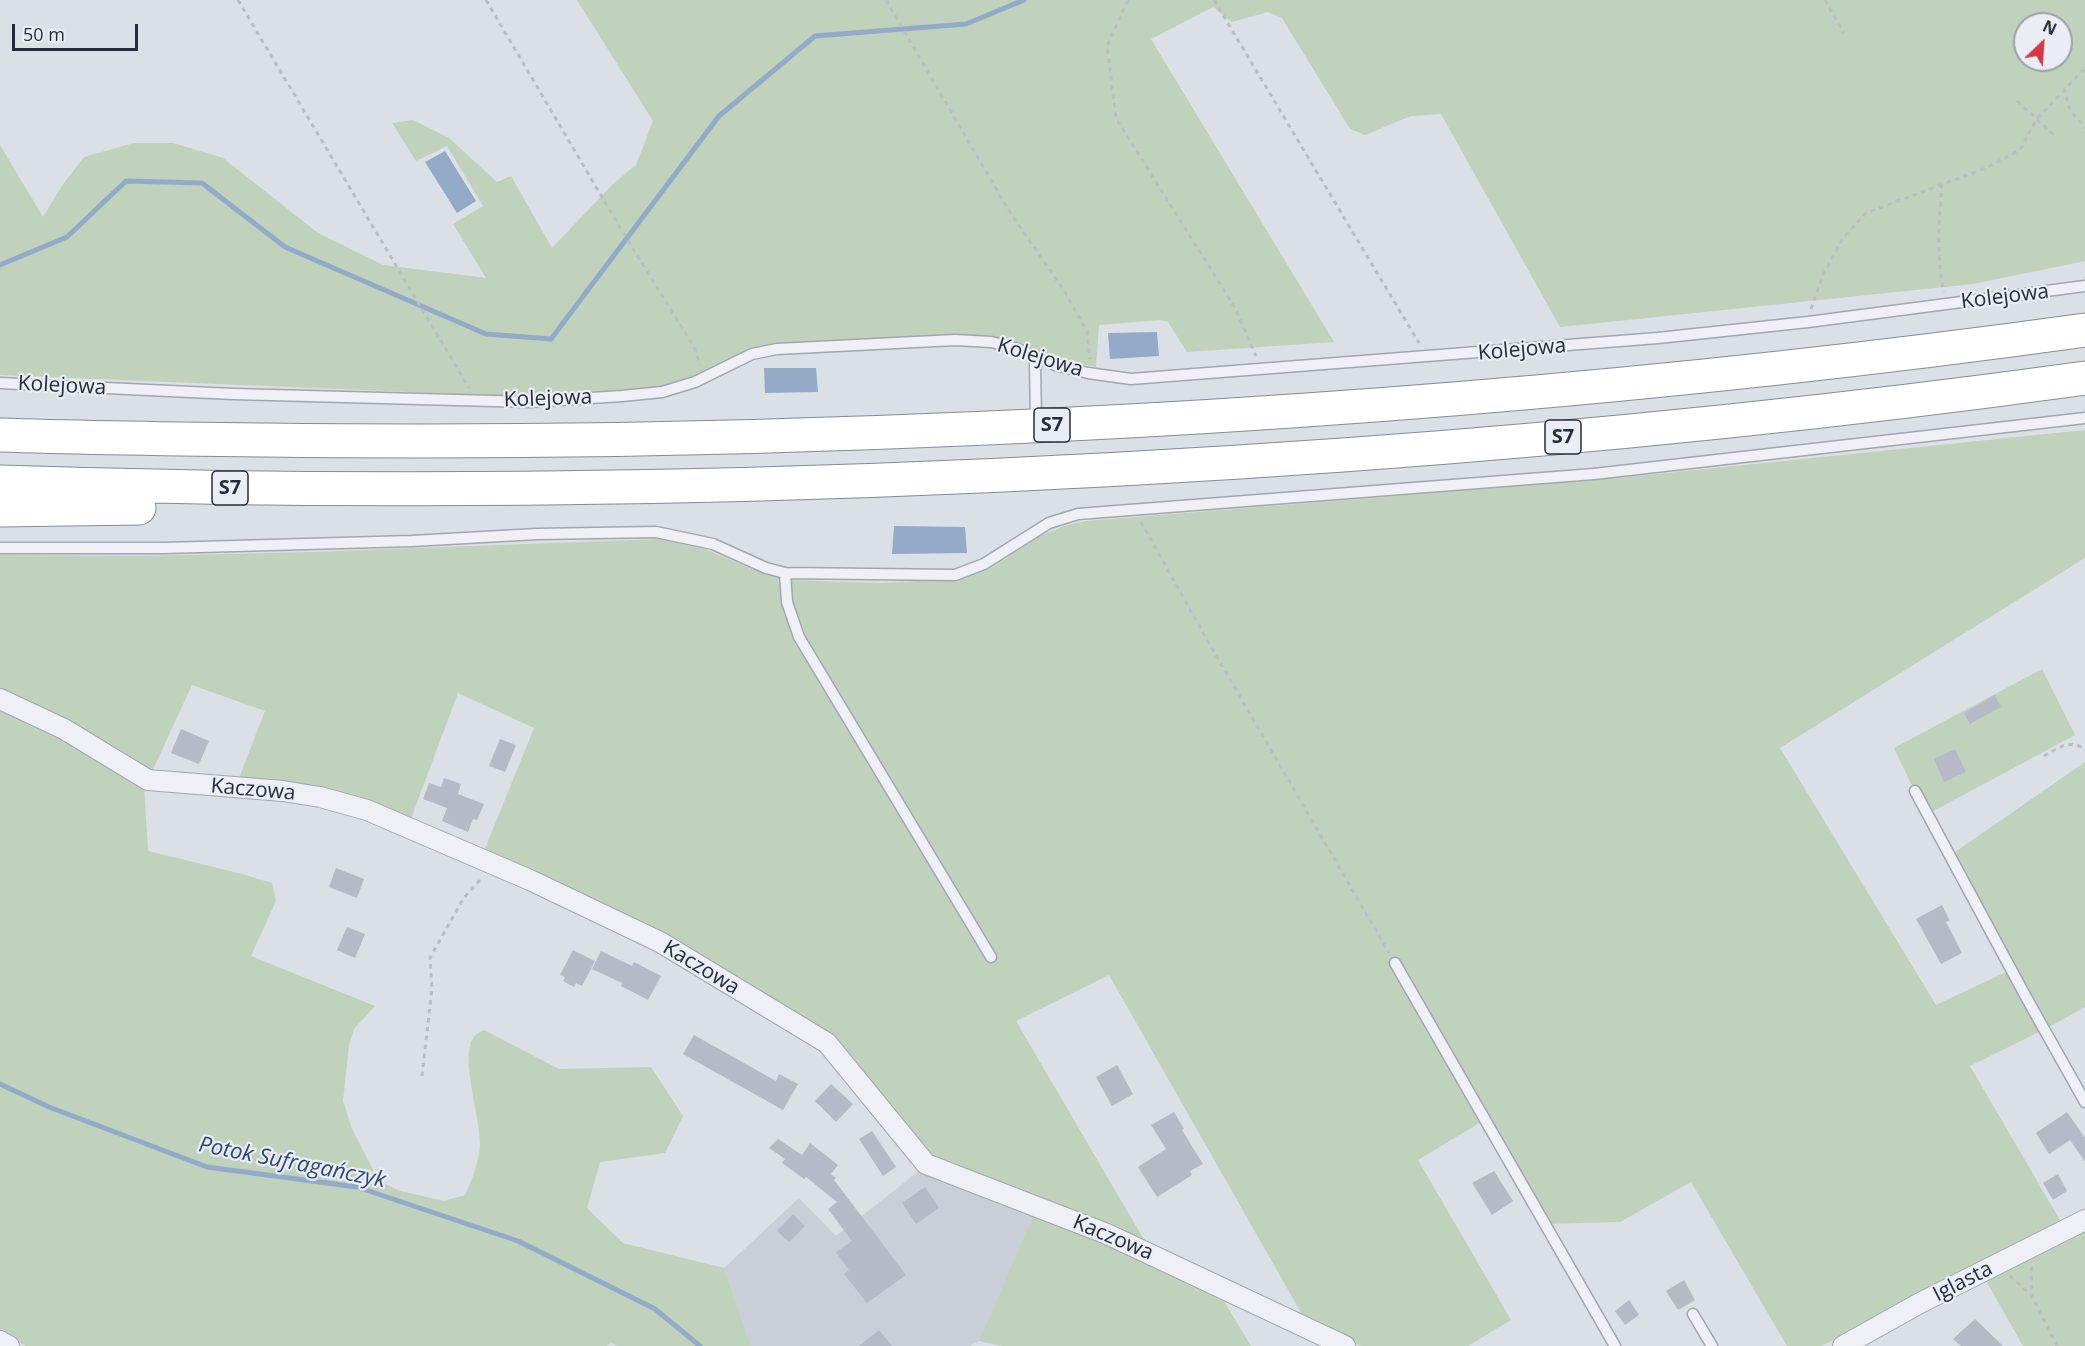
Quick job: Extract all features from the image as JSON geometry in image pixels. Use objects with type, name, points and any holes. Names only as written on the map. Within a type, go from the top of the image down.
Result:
[{"type":"highway","name":"S7","points":[[0,435],[350,441],[546,441],[747,437],[1036,426],[1277,412],[1559,389],[1789,366],[2085,330]]},
{"type":"highway","name":"S7","points":[[0,482],[192,488],[460,489],[873,481],[1095,471],[1280,459],[1659,428],[1863,406],[2085,378]]},
{"type":"highway","points":[[0,510],[320,505],[460,489]]},
{"type":"street","name":"Kaczowa","points":[[0,699],[64,729],[148,780],[282,791],[320,797],[367,810],[495,865],[660,942],[827,1043],[926,1164],[1107,1234],[1345,1346]]},
{"type":"street","name":"Iglasta","points":[[1843,1346],[1920,1303],[2085,1220]]},
{"type":"street","points":[[0,1341],[9,1346]]},
{"type":"lane","name":"Kolejowa","points":[[0,383],[233,394],[531,402],[662,392],[695,382],[752,354],[777,349],[955,340],[991,342],[1015,348],[1055,365],[1088,373],[1131,379],[1658,339],[2085,286]]},
{"type":"lane","points":[[1036,426],[1035,364],[1038,358]]},
{"type":"lane","points":[[0,548],[164,548],[400,541],[537,534],[656,532],[713,544],[766,568],[785,573],[956,574],[984,564],[1049,523],[1078,514],[1594,474],[2085,418]]},
{"type":"lane","points":[[785,573],[787,602],[799,636],[991,957]]},
{"type":"lane","points":[[1915,791],[2020,987],[2085,1102]]},
{"type":"lane","points":[[1395,963],[1615,1346]]},
{"type":"lane","points":[[1694,1314],[1713,1346]]},
{"type":"path","points":[[238,0],[476,400]]},
{"type":"path","points":[[486,0],[622,231],[694,347],[705,377]]},
{"type":"path","points":[[886,0],[1010,211],[1063,289],[1087,330],[1090,356],[1088,373]]},
{"type":"path","points":[[1128,0],[1107,46],[1116,118],[1235,308],[1261,369]]},
{"type":"path","points":[[1214,0],[1410,325],[1427,358]]},
{"type":"path","points":[[1824,0],[1844,34]]},
{"type":"path","points":[[1808,322],[1822,277],[1843,238],[1866,213],[1986,168],[2020,150],[2036,120],[2085,68]]},
{"type":"path","points":[[2064,88],[2070,110],[2085,128]]},
{"type":"path","points":[[2017,101],[2054,135]]},
{"type":"path","points":[[1942,184],[1939,223],[1940,273],[1947,304]]},
{"type":"path","points":[[1134,510],[1395,963]]},
{"type":"path","points":[[2044,756],[2066,744],[2079,744],[2085,750]]},
{"type":"path","points":[[422,1076],[432,988],[430,958],[462,899],[495,865]]},
{"type":"path","points":[[2032,1296],[2031,1270],[2046,1240]]},
{"type":"path","points":[[1989,1269],[2010,1276],[2032,1296],[2057,1346]]},
{"type":"shaded area","points":[[923,1168],[1033,1215],[979,1341],[970,1346],[751,1346],[724,1268],[799,1198],[836,1236]]},
{"type":"green space","points":[[577,0],[2085,0],[2085,261],[1973,284],[1560,327],[1441,114],[1411,116],[1365,135],[1350,129],[1282,18],[1268,12],[1232,22],[1213,7],[1151,39],[1334,342],[1187,352],[1168,322],[1161,320],[1099,325],[1096,367],[1060,360],[1009,340],[973,336],[776,343],[747,351],[697,376],[667,386],[612,393],[529,397],[0,375],[0,145],[43,217],[61,187],[84,157],[134,143],[173,143],[223,158],[318,233],[383,265],[486,278],[453,224],[483,206],[447,146],[416,161],[392,123],[413,120],[449,138],[497,182],[511,176],[552,248],[613,184],[636,165],[653,121]]},
{"type":"green space","points":[[2085,430],[2085,558],[1780,748],[1936,1005],[2006,972],[1945,859],[2085,762],[2085,1007],[1970,1066],[2064,1227],[1917,1301],[1821,1346],[1787,1346],[1691,1182],[1620,1222],[1547,1224],[1486,1119],[1418,1160],[1511,1320],[1468,1346],[1361,1346],[1307,1323],[1109,975],[1016,1021],[1150,1250],[929,1160],[832,1040],[482,856],[534,728],[458,693],[409,824],[237,783],[265,711],[192,685],[150,776],[0,693],[0,555],[140,556],[312,552],[658,539],[705,549],[751,569],[786,580],[881,583],[966,578],[993,567],[1040,536],[1064,526],[1086,521],[1618,478]]},
{"type":"green space","points":[[2042,669],[2075,735],[1926,815],[1894,748]]},
{"type":"green space","points":[[0,710],[61,735],[144,783],[148,851],[272,883],[276,901],[251,956],[375,1006],[354,1029],[349,1045],[343,1101],[352,1129],[379,1181],[400,1191],[444,1201],[465,1195],[477,1165],[480,1145],[470,1075],[470,1048],[473,1038],[484,1030],[559,1069],[651,1067],[683,1116],[665,1153],[600,1162],[587,1208],[623,1243],[724,1268],[751,1346],[617,1346],[611,1343],[607,1346],[26,1346],[0,1332]]},
{"type":"green space","points":[[1033,1215],[1105,1239],[1219,1293],[1251,1346],[1002,1346],[979,1341]]},
{"type":"green space","points":[[2085,1229],[2085,1346],[2023,1346],[1984,1277]]},
{"type":"water","points":[[445,151],[476,201],[457,213],[425,162]]},
{"type":"water","points":[[1157,332],[1159,356],[1110,359],[1108,333]]},
{"type":"water","points":[[764,368],[816,368],[818,392],[765,393]]},
{"type":"water","points":[[894,526],[965,527],[967,553],[892,554]]},
{"type":"building","points":[[1995,695],[2001,707],[1970,724],[1964,713]]},
{"type":"building","points":[[181,729],[209,741],[199,764],[171,753]]},
{"type":"building","points":[[500,739],[516,745],[505,772],[489,766]]},
{"type":"building","points":[[1955,749],[1966,772],[1944,782],[1934,759]]},
{"type":"building","points":[[444,778],[461,784],[458,794],[484,804],[477,820],[473,819],[468,832],[442,821],[447,808],[423,799],[429,783],[441,787]]},
{"type":"building","points":[[336,868],[364,879],[357,898],[329,887]]},
{"type":"building","points":[[1942,905],[1950,921],[1946,922],[1962,953],[1941,964],[1916,919]]},
{"type":"building","points":[[347,927],[365,934],[355,958],[337,950]]},
{"type":"building","points":[[573,950],[595,961],[582,986],[576,983],[574,987],[563,981],[565,977],[560,975]]},
{"type":"building","points":[[601,951],[632,966],[634,962],[661,976],[648,1000],[621,986],[622,983],[592,969]]},
{"type":"building","points":[[694,1035],[776,1081],[779,1074],[798,1084],[783,1110],[683,1054]]},
{"type":"building","points":[[1117,1065],[1133,1094],[1112,1106],[1096,1077]]},
{"type":"building","points":[[831,1084],[853,1104],[836,1122],[815,1101]]},
{"type":"building","points":[[1174,1112],[1203,1164],[1190,1171],[1192,1175],[1157,1197],[1138,1167],[1166,1149],[1151,1125]]},
{"type":"building","points":[[2067,1112],[2085,1138],[2085,1162],[2070,1140],[2049,1154],[2036,1133]]},
{"type":"building","points":[[872,1131],[896,1167],[883,1176],[859,1139]]},
{"type":"building","points":[[778,1139],[802,1155],[810,1143],[838,1165],[831,1174],[836,1178],[834,1180],[906,1275],[867,1303],[844,1274],[849,1270],[836,1252],[852,1241],[828,1209],[837,1202],[806,1177],[804,1179],[782,1163],[785,1159],[769,1148]]},
{"type":"building","points":[[1494,1171],[1513,1201],[1492,1215],[1472,1183]]},
{"type":"building","points":[[2058,1174],[2067,1191],[2053,1200],[2043,1183]]},
{"type":"building","points":[[925,1187],[939,1208],[916,1224],[902,1203]]},
{"type":"building","points":[[793,1214],[805,1226],[789,1242],[777,1231]]},
{"type":"building","points":[[1684,1280],[1695,1300],[1678,1310],[1666,1291]]},
{"type":"building","points":[[1629,1300],[1639,1315],[1625,1325],[1615,1311]]},
{"type":"building","points":[[1975,1319],[2003,1346],[1961,1346],[1953,1339]]},
{"type":"building","points":[[879,1330],[892,1346],[859,1346]]},
{"type":"waterway","points":[[0,265],[67,237],[126,181],[202,183],[285,247],[486,334],[551,339],[719,116],[815,36],[966,24],[1024,0]]},
{"type":"waterway","name":"Potok Sufragańczyk","points":[[0,1084],[49,1107],[207,1167],[357,1187],[518,1241],[655,1309],[700,1346]]}]
